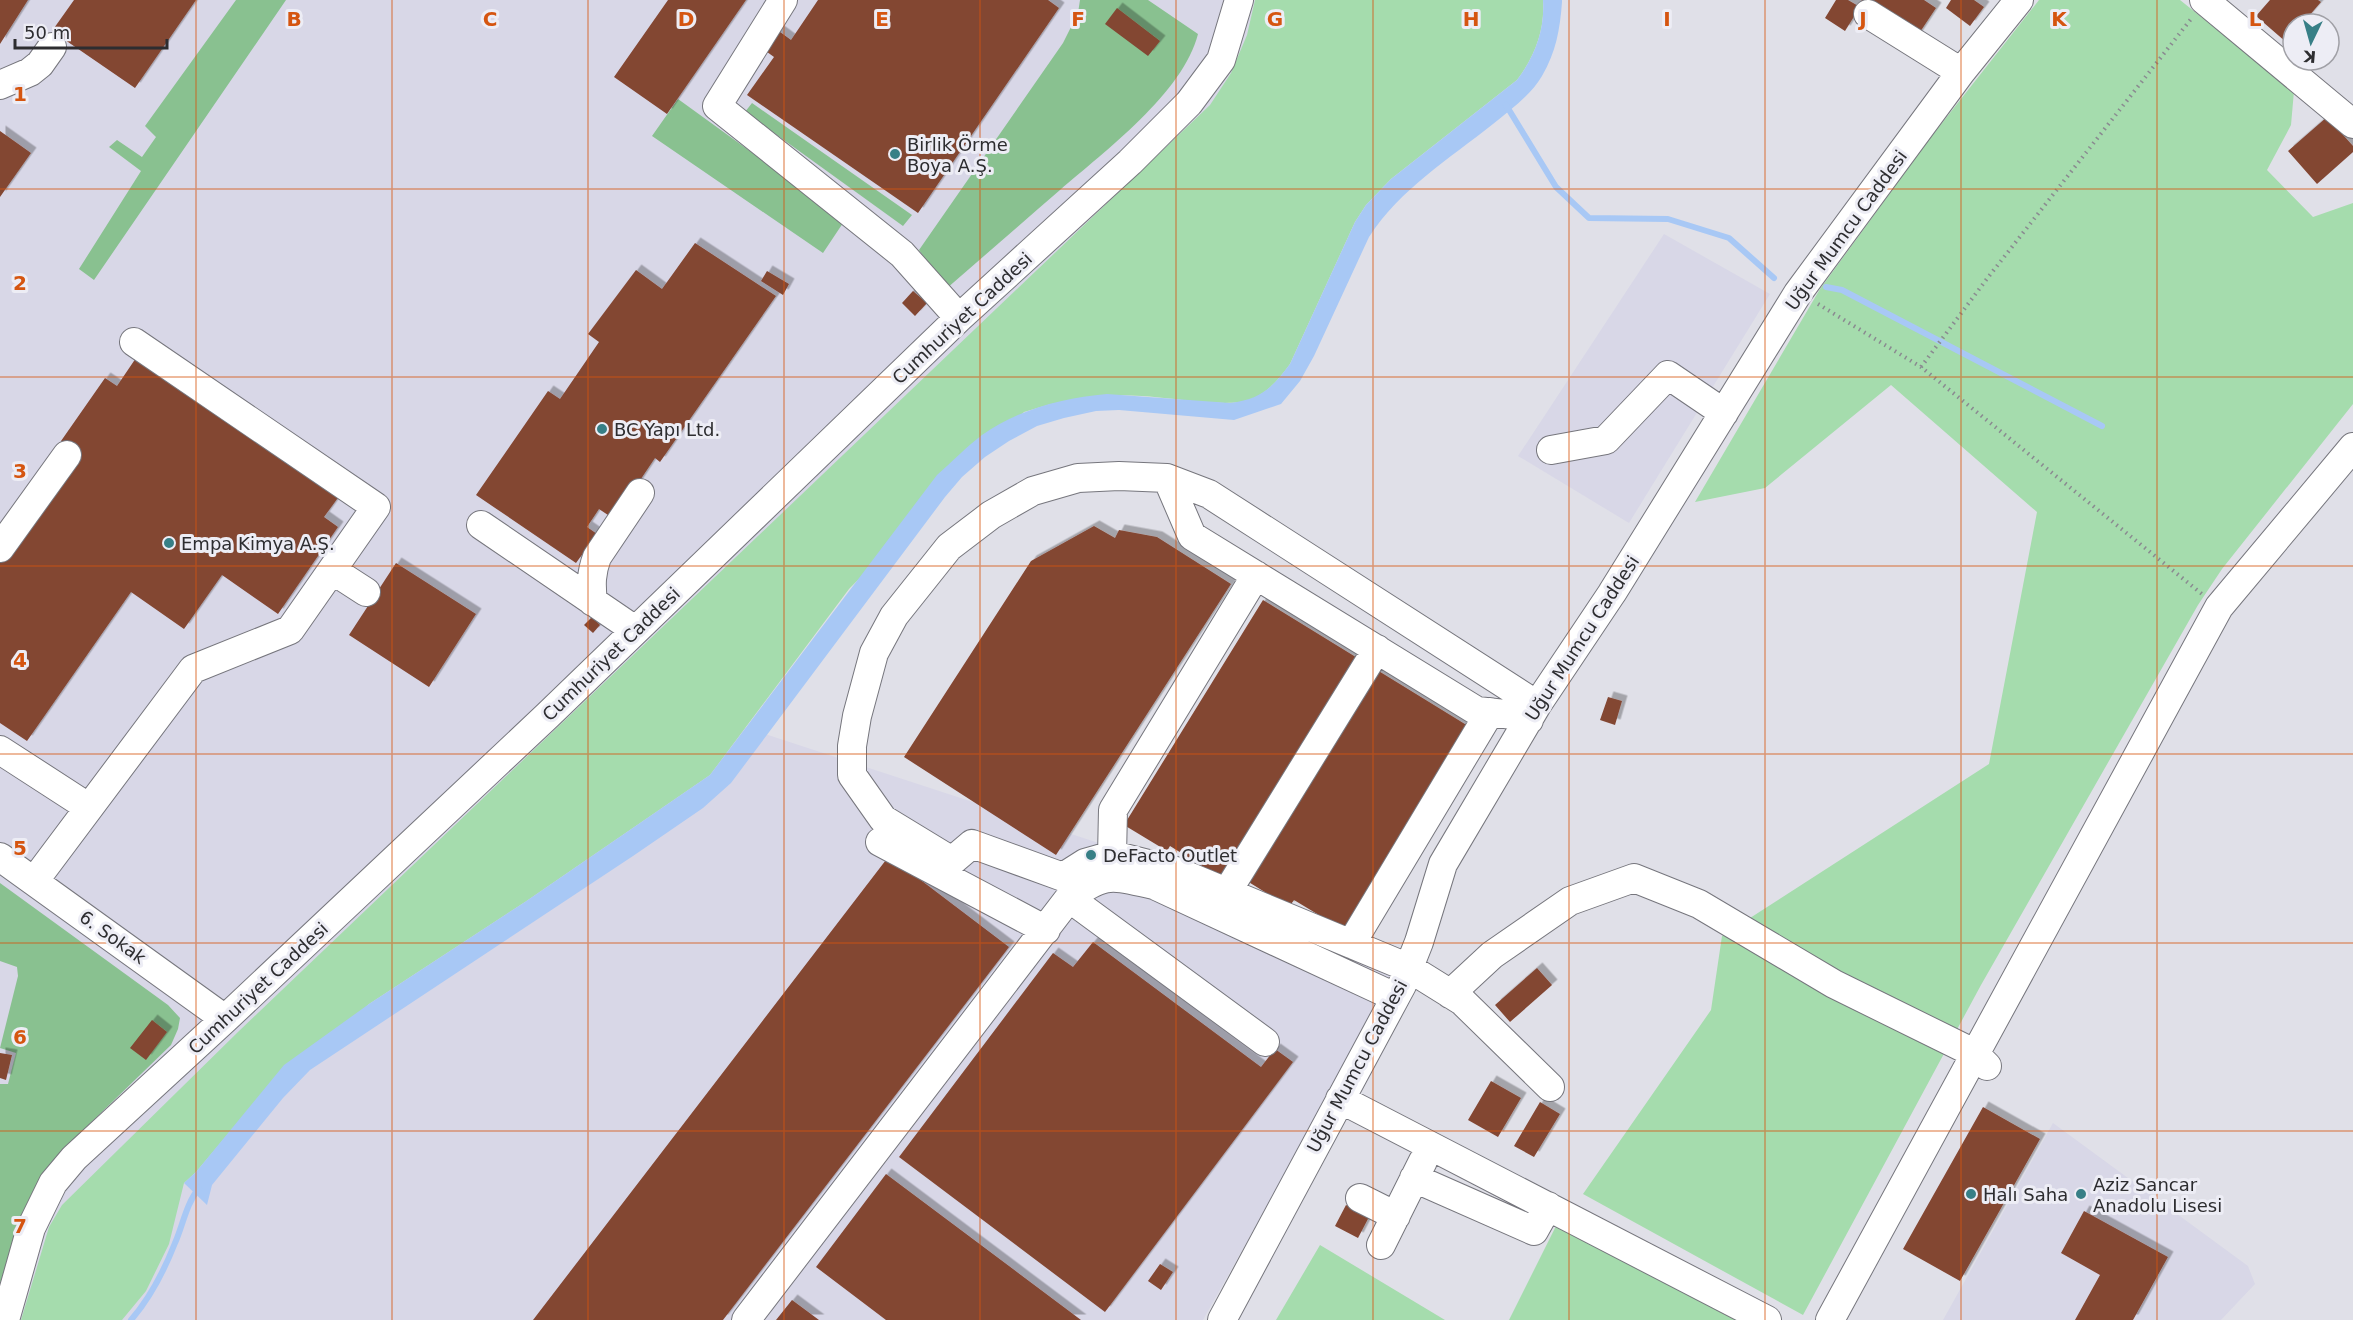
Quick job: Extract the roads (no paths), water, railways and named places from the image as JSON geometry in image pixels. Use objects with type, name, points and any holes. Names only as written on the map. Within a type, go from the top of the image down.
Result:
[{"type":"street","points":[[783,0],[717,106],[895,248],[959,318]]},
{"type":"street","name":"Uğur Mumcu Caddesi","points":[[1222,1320],[1395,997],[1419,942],[1443,864],[1533,712],[1618,583],[1798,293],[1962,72],[2019,0]]},
{"type":"street","points":[[2212,2],[2353,124]]},
{"type":"street","name":"Cumhuriyet Caddesi","points":[[5,1320],[31,1228],[54,1183],[74,1158],[225,1019],[635,630],[959,318],[1130,162],[1190,103],[1221,60],[1231,4]]},
{"type":"street","points":[[1868,14],[1962,72]]},
{"type":"street","points":[[0,85],[30,72],[40,64],[52,47]]},
{"type":"street","points":[[35,880],[193,669],[290,630],[376,507],[134,342]]},
{"type":"street","points":[[1551,450],[1606,440],[1668,375],[1724,413]]},
{"type":"street","points":[[1830,1320],[1980,1060],[2219,607],[2353,447]]},
{"type":"street","points":[[0,548],[67,455]]},
{"type":"street","points":[[1533,712],[1209,494],[1167,478],[1119,476],[1078,478],[1033,491],[991,515],[949,547],[894,616],[874,653],[856,716],[852,746],[852,775],[883,819],[951,861],[972,844],[1063,877],[1084,863],[1112,856],[1176,871],[1409,968],[1462,1001],[1551,1087]]},
{"type":"street","points":[[1167,478],[1192,536],[1477,711],[1533,712]]},
{"type":"street","points":[[593,602],[591,583],[597,557],[639,493]]},
{"type":"street","points":[[481,525],[635,630]]},
{"type":"street","points":[[332,570],[366,592]]},
{"type":"street","points":[[1112,856],[1113,810],[1256,575]]},
{"type":"street","points":[[1227,892],[1377,649]]},
{"type":"street","points":[[1352,944],[1490,712]]},
{"type":"street","points":[[0,750],[88,807]]},
{"type":"street","points":[[880,842],[1046,930]]},
{"type":"street","name":"6. Sokak","points":[[0,856],[225,1019]]},
{"type":"street","points":[[746,1320],[1069,898],[1092,881],[1114,876],[1154,885],[1395,997]]},
{"type":"street","points":[[1450,994],[1492,956],[1570,901],[1634,878],[1699,904],[1834,984],[1980,1060]]},
{"type":"street","points":[[1069,898],[1265,1042]]},
{"type":"street","points":[[1340,1099],[1767,1320]]},
{"type":"street","points":[[1381,1245],[1430,1145]]},
{"type":"street","points":[[1414,1178],[1533,1231],[1548,1206]]},
{"type":"street","points":[[1360,1198],[1395,1216]]},
{"type":"water","points":[[1543,0],[1562,0],[1562,2],[1556,40],[1551,58],[1542,76],[1520,102],[1410,189],[1381,220],[1369,237],[1314,356],[1300,381],[1281,404],[1234,420],[1119,410],[1096,411],[1037,426],[985,457],[962,477],[945,497],[731,783],[703,808],[633,856],[310,1070],[283,1098],[212,1185],[207,1205],[184,1183],[196,1172],[284,1065],[369,1004],[525,902],[710,775],[937,475],[982,435],[1011,418],[1042,406],[1074,398],[1107,394],[1230,403],[1250,399],[1271,386],[1290,364],[1355,222],[1366,205],[1391,179],[1517,80],[1538,42]]},
{"type":"waterway","points":[[1506,105],[1556,187],[1589,218],[1668,219],[1729,238],[1774,278]]},
{"type":"waterway","points":[[1826,287],[1842,290],[2102,426]]},
{"type":"waterway","points":[[131,1320],[162,1274],[188,1208],[199,1188]]},
{"type":"place","name":"Birlik Örme Boya A.Ş.","points":[[895,154]]},
{"type":"place","name":"BC Yapı Ltd.","points":[[602,429]]},
{"type":"place","name":"Empa Kimya A.Ş.","points":[[169,543]]},
{"type":"place","name":"DeFacto Outlet","points":[[1091,855]]},
{"type":"place","name":"Halı Saha","points":[[1971,1194]]},
{"type":"place","name":"Aziz Sancar Anadolu Lisesi","points":[[2081,1194]]}]
